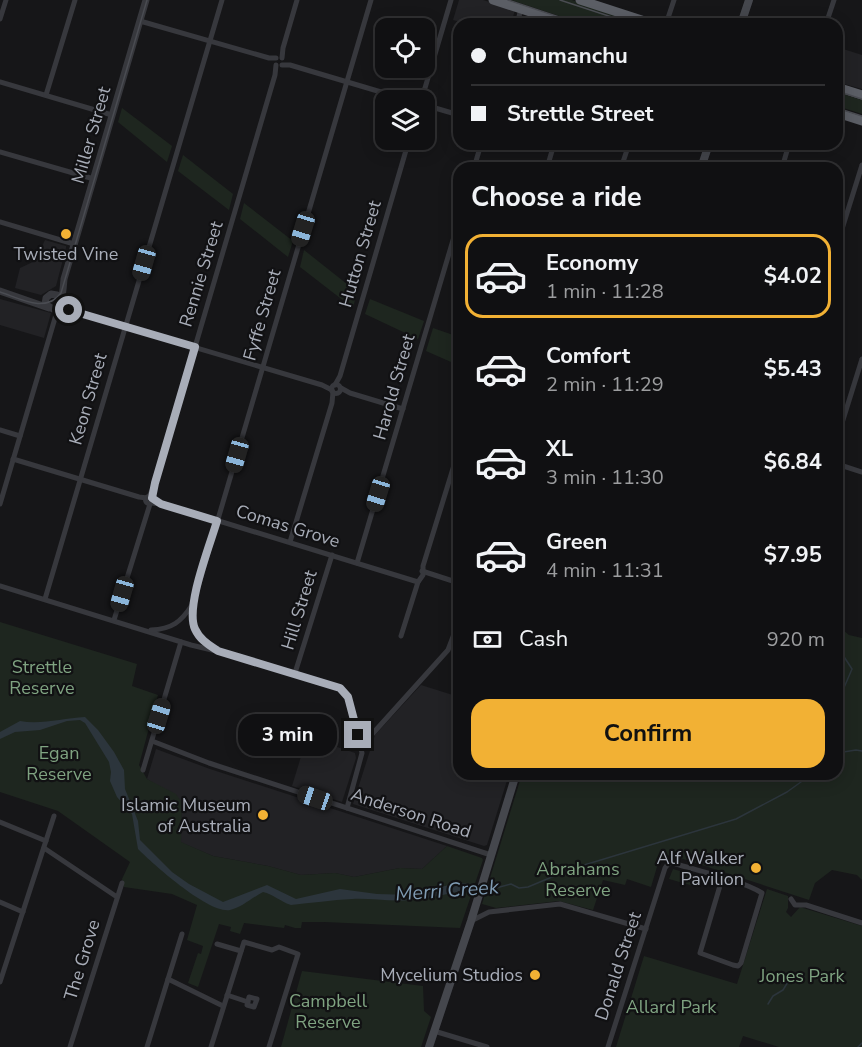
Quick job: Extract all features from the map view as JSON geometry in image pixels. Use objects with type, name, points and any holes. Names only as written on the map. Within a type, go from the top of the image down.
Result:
[{"type":"highway","points":[[494,0],[549,18]]},
{"type":"highway","points":[[580,0],[598,3],[638,18]]},
{"type":"highway","points":[[843,89],[862,95]]},
{"type":"highway","points":[[843,115],[862,121]]},
{"type":"main road","points":[[744,18],[749,0]]},
{"type":"main road","points":[[429,1047],[514,780]]},
{"type":"street","points":[[0,19],[6,0]]},
{"type":"street","points":[[46,95],[75,0]]},
{"type":"street","name":"Miller Street","points":[[0,504],[3,485],[13,459],[54,321],[56,306],[146,0]]},
{"type":"street","name":"Keon Street","points":[[45,599],[222,0]]},
{"type":"street","name":"Rennie Street","points":[[114,620],[297,0]]},
{"type":"street","name":"Fyffe Street","points":[[218,651],[196,632],[193,622],[193,604],[372,0]]},
{"type":"street","points":[[425,90],[451,0]]},
{"type":"street","points":[[668,18],[674,0]]},
{"type":"street","points":[[828,18],[834,0]]},
{"type":"street","points":[[519,18],[521,9]]},
{"type":"street","points":[[140,21],[375,90]]},
{"type":"street","points":[[0,82],[112,115]]},
{"type":"street","points":[[435,108],[453,113]]},
{"type":"street","name":"Hutton Street","points":[[290,542],[406,150]]},
{"type":"street","points":[[0,152],[94,179]]},
{"type":"street","points":[[843,226],[862,165]]},
{"type":"street","points":[[0,222],[75,244]]},
{"type":"street","name":"Harold Street","points":[[357,563],[453,240]]},
{"type":"street","name":"Miller Street","points":[[50,294],[57,290],[64,279]]},
{"type":"street","points":[[0,291],[56,306]]},
{"type":"street","points":[[50,294],[45,302],[56,306],[403,409]]},
{"type":"street","points":[[26,299],[40,299],[56,294],[56,306]]},
{"type":"street","points":[[843,420],[862,359]]},
{"type":"street","points":[[0,430],[20,436]]},
{"type":"street","name":"Comas Grove","points":[[13,459],[417,580]]},
{"type":"street","points":[[843,466],[862,472]]},
{"type":"street","points":[[401,636],[417,580],[423,573],[453,470]]},
{"type":"street","name":"Hill Street","points":[[295,673],[332,555]]},
{"type":"street","points":[[423,573],[453,581]]},
{"type":"street","points":[[0,586],[181,642],[338,686],[344,691],[358,735],[362,759],[347,808]]},
{"type":"street","name":"Fyffe Street","points":[[146,631],[177,624],[193,604]]},
{"type":"street","points":[[360,744],[366,741],[448,650],[453,637]]},
{"type":"street","points":[[143,770],[181,642]]},
{"type":"street","points":[[358,735],[372,733]]},
{"type":"street","name":"Anderson Road","points":[[152,741],[209,763],[491,855]]},
{"type":"street","points":[[0,982],[54,816]]},
{"type":"street","points":[[0,822],[45,844],[117,897]]},
{"type":"street","name":"Donald Street","points":[[608,1047],[665,868],[672,863],[722,879]]},
{"type":"street","points":[[722,879],[762,892],[741,963],[738,966],[700,953],[722,879]]},
{"type":"street","name":"The Grove","points":[[70,1047],[122,883]]},
{"type":"street","points":[[791,899],[795,905]]},
{"type":"street","points":[[477,900],[480,909],[489,912]]},
{"type":"street","points":[[0,902],[23,912]]},
{"type":"street","points":[[471,921],[489,912],[560,904],[646,929]]},
{"type":"street","points":[[790,912],[795,905]]},
{"type":"street","points":[[795,905],[806,905],[862,923]]},
{"type":"street","points":[[147,1047],[182,934]]},
{"type":"street","points":[[211,1047],[244,942],[272,950],[279,947],[298,954],[270,1047]]},
{"type":"street","points":[[217,944],[241,951]]},
{"type":"street","points":[[168,979],[223,1006]]},
{"type":"street","points":[[227,995],[248,1002]]},
{"type":"street","points":[[434,1031],[487,1047]]},
{"type":"shaded area","points":[[459,0],[483,0],[515,10],[513,18],[454,18]]},
{"type":"shaded area","points":[[843,49],[862,55],[862,89],[843,84]]},
{"type":"shaded area","points":[[45,240],[66,246],[56,286],[41,295],[15,288],[20,268],[35,261]]},
{"type":"shaded area","points":[[0,299],[51,313],[44,338],[0,325]]},
{"type":"shaded area","points":[[421,685],[453,695],[453,780],[507,780],[487,845],[484,846],[353,804],[375,735]]},
{"type":"shaded area","points":[[307,737],[355,753],[356,758],[342,802],[292,786]]},
{"type":"shaded area","points":[[156,749],[210,769],[447,846],[422,869],[400,868],[354,877],[335,873],[301,875],[268,866],[213,856],[180,842],[182,803],[147,779]]},
{"type":"green space","points":[[511,0],[572,0],[628,18],[565,18]]},
{"type":"green space","points":[[843,94],[862,100],[862,114],[843,108]]},
{"type":"green space","points":[[122,108],[172,146],[167,162],[118,122]]},
{"type":"green space","points":[[183,155],[233,194],[229,210],[178,171]]},
{"type":"green space","points":[[244,203],[293,241],[288,257],[240,219]]},
{"type":"green space","points":[[304,250],[357,292],[353,308],[300,267]]},
{"type":"green space","points":[[370,299],[424,321],[418,339],[365,314]]},
{"type":"green space","points":[[433,328],[453,335],[453,364],[426,351]]},
{"type":"green space","points":[[0,622],[137,664],[132,686],[158,695],[139,765],[147,779],[176,794],[182,803],[181,842],[213,856],[268,866],[301,875],[335,873],[354,877],[400,868],[422,869],[447,846],[483,860],[460,928],[302,922],[301,928],[285,925],[284,928],[244,923],[240,934],[230,931],[231,927],[219,924],[198,987],[188,983],[198,953],[201,954],[203,946],[187,940],[197,905],[172,894],[124,887],[122,879],[130,862],[58,811],[0,792]]},
{"type":"green space","name":"Abrahams Reserve","points":[[843,630],[849,635],[862,638],[862,880],[857,875],[832,870],[815,883],[809,900],[671,855],[660,857],[651,887],[627,879],[625,885],[603,880],[593,910],[559,901],[496,908],[482,904],[520,780],[843,780]]},
{"type":"green space","points":[[673,869],[700,877],[697,887],[669,879]]},
{"type":"green space","name":"Jones Park","points":[[767,889],[788,896],[786,912],[791,917],[800,907],[862,926],[862,1047],[779,1047],[743,1036],[739,1047],[616,1047],[644,956],[737,984]]},
{"type":"green space","name":"Campbell Reserve","points":[[302,971],[423,986],[424,1011],[431,1017],[421,1047],[281,1047]]},
{"type":"water","points":[[85,717],[98,730],[124,770],[125,789],[138,821],[140,840],[172,872],[223,902],[267,885],[296,899],[340,889],[377,894],[412,895],[456,883],[475,884],[474,889],[395,901],[352,899],[291,905],[263,892],[243,905],[230,910],[209,904],[182,887],[138,849],[132,814],[117,797],[110,781],[109,762],[85,723],[80,720],[67,721],[40,730],[15,732],[0,739],[0,732],[20,721],[44,722]]},
{"type":"waterway","points":[[843,655],[852,669],[843,690]]},
{"type":"waterway","name":"Merri Creek","points":[[843,752],[862,751]]},
{"type":"waterway","name":"Merri Creek","points":[[484,887],[496,888],[511,884],[519,888],[528,887],[571,869],[736,819],[787,792],[804,780]]},
{"type":"waterway","points":[[768,1004],[773,996],[783,990],[791,977]]},
{"type":"waterway","points":[[858,1047],[862,1043]]},
{"type":"tram line","points":[[0,292],[32,303],[48,303],[61,293],[147,0]]},
{"type":"tram line","points":[[508,0],[562,18]]},
{"type":"tram line","points":[[560,0],[615,18]]},
{"type":"tram line","points":[[843,93],[862,99]]},
{"type":"tram line","points":[[843,110],[862,116]]},
{"type":"place","name":"Twisted Vine","points":[[66,234]]},
{"type":"place","name":"Islamic Museum of Australia","points":[[263,815]]},
{"type":"place","name":"Alf Walker Pavilion","points":[[756,868]]},
{"type":"place","name":"Mycelium Studios","points":[[535,975]]},
{"type":"route","points":[[69,310],[195,347],[152,498],[161,504],[217,521],[193,604],[192,616],[196,632],[200,638],[218,651],[334,684],[348,697],[358,735]]},
{"type":"park label","name":"Strettle Reserve","points":[[42,677]]},
{"type":"park label","name":"Egan Reserve","points":[[59,763]]},
{"type":"park label","name":"Allard Park","points":[[671,1007]]}]
